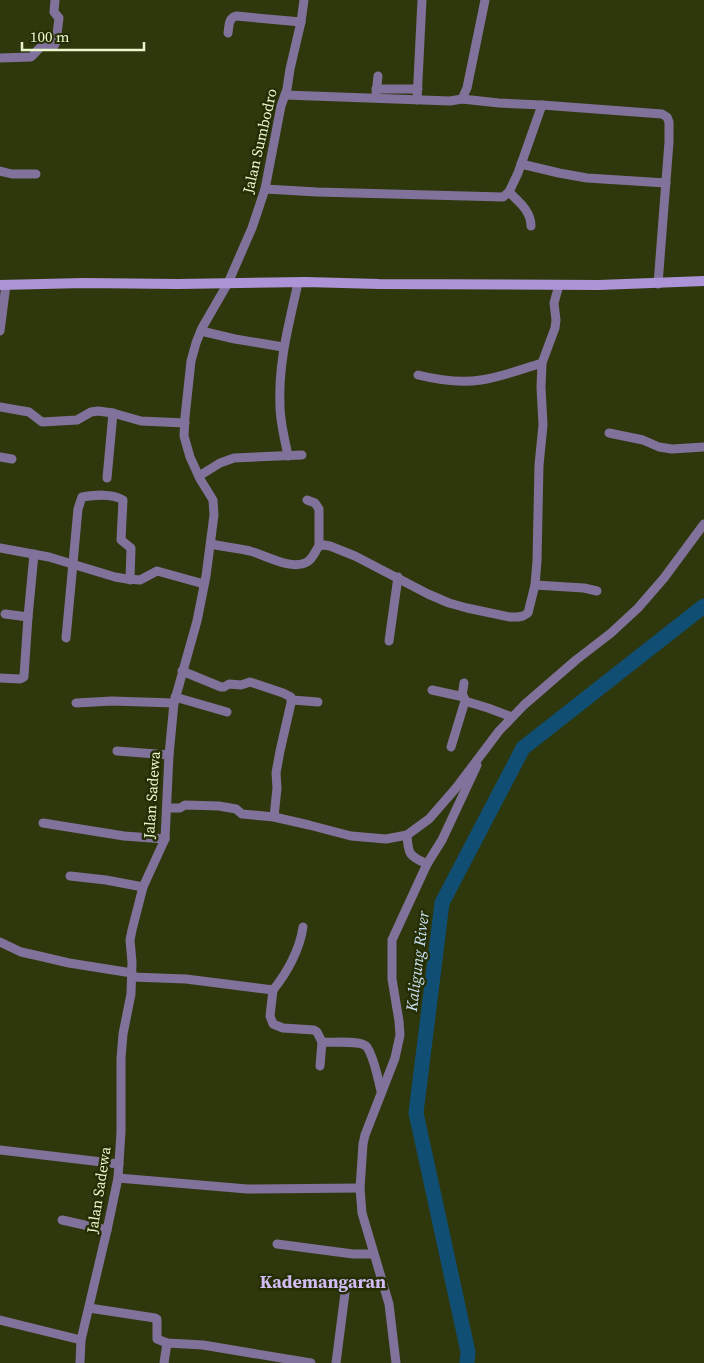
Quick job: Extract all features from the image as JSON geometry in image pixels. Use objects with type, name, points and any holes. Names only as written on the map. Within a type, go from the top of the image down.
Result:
[{"type":"main road","points":[[3,285],[226,286],[298,282],[558,285],[658,284],[704,281]]},
{"type":"street","points":[[0,58],[31,57],[42,46],[54,46],[59,18],[54,12],[55,0]]},
{"type":"street","name":"Jalan Sumbodro","points":[[226,286],[252,228],[264,189],[301,22],[304,0]]},
{"type":"street","points":[[417,100],[422,0]]},
{"type":"street","points":[[462,99],[467,88],[485,0]]},
{"type":"street","points":[[228,33],[230,19],[236,16],[301,22]]},
{"type":"street","points":[[376,99],[378,76]]},
{"type":"street","points":[[376,89],[418,89]]},
{"type":"street","points":[[285,95],[450,101],[462,99],[666,115],[670,128],[658,284]]},
{"type":"street","points":[[264,189],[502,196],[509,192],[542,105]]},
{"type":"street","points":[[521,164],[588,178],[666,183]]},
{"type":"street","points":[[0,171],[12,174],[36,174]]},
{"type":"street","points":[[509,192],[527,211],[530,216],[531,226]]},
{"type":"street","points":[[288,456],[280,408],[280,371],[283,347],[298,282]]},
{"type":"street","points":[[0,331],[3,285]]},
{"type":"street","points":[[319,546],[330,546],[355,556],[449,603],[510,617],[523,616],[528,613],[535,585],[538,560],[539,465],[543,425],[542,363],[556,320],[554,303],[558,285]]},
{"type":"street","name":"Jalan Sadewa","points":[[80,1363],[81,1340],[107,1230],[124,1178],[119,1164],[121,1058],[123,1034],[136,976],[130,940],[143,887],[165,839],[171,808],[169,755],[177,699],[187,673],[204,584],[216,545],[214,507],[205,472],[190,457],[184,436],[192,361],[196,344],[201,330],[226,286]]},
{"type":"street","points":[[201,330],[235,339],[283,347]]},
{"type":"street","points":[[418,375],[429,378],[466,381],[482,380],[542,363]]},
{"type":"street","points":[[0,408],[29,412],[42,422],[77,420],[91,412],[98,411],[113,412],[141,421],[185,423]]},
{"type":"street","points":[[107,478],[113,412]]},
{"type":"street","points":[[609,433],[644,440],[659,447],[672,449],[704,447]]},
{"type":"street","points":[[205,472],[220,463],[234,458],[302,455]]},
{"type":"street","points":[[0,457],[12,459]]},
{"type":"street","points":[[66,638],[78,508],[82,497],[95,495],[123,500],[121,542],[132,549],[130,580]]},
{"type":"street","points":[[216,545],[247,550],[284,563],[308,562],[319,546],[319,509],[315,503],[307,500]]},
{"type":"street","points":[[171,808],[180,808],[185,805],[219,806],[236,809],[242,814],[274,817],[352,836],[386,839],[407,834],[428,819],[456,788],[480,755],[512,717],[638,608],[664,578],[704,524]]},
{"type":"street","points":[[0,548],[49,557],[115,578],[140,580],[157,571],[204,584]]},
{"type":"street","points":[[0,678],[20,679],[24,677],[34,554]]},
{"type":"street","points":[[389,641],[398,577]]},
{"type":"street","points":[[535,585],[597,590]]},
{"type":"street","points":[[5,614],[28,617]]},
{"type":"street","points":[[187,673],[223,687],[229,684],[241,685],[252,682],[283,692],[291,697],[292,700],[318,702]]},
{"type":"street","points":[[451,747],[464,699],[464,682]]},
{"type":"street","points":[[432,690],[464,699],[512,717]]},
{"type":"street","points":[[76,703],[177,699],[227,712]]},
{"type":"street","points":[[274,817],[277,788],[276,773],[292,700]]},
{"type":"street","points":[[117,751],[169,755]]},
{"type":"street","points":[[396,1363],[389,1304],[362,1213],[360,1188],[363,1144],[394,1058],[400,1035],[392,979],[392,940],[427,864],[442,840],[475,771],[480,755]]},
{"type":"street","points":[[43,823],[124,836],[165,839]]},
{"type":"street","points":[[407,834],[410,854],[427,864]]},
{"type":"street","points":[[70,876],[143,887]]},
{"type":"street","points":[[303,927],[298,950],[273,990],[270,1016],[273,1024],[283,1028],[314,1030],[320,1035],[322,1042],[320,1066]]},
{"type":"street","points":[[0,942],[21,952],[136,976],[186,978],[273,990]]},
{"type":"street","points":[[322,1042],[359,1044],[366,1047],[369,1051],[381,1092]]},
{"type":"street","points":[[0,1150],[119,1164]]},
{"type":"street","points":[[124,1178],[247,1189],[360,1188]]},
{"type":"street","points":[[62,1220],[107,1230]]},
{"type":"street","points":[[277,1244],[353,1254],[374,1254]]},
{"type":"street","points":[[336,1363],[345,1293]]},
{"type":"street","points":[[89,1308],[155,1318],[157,1320],[156,1339],[167,1342],[202,1345],[311,1363]]},
{"type":"street","points":[[0,1320],[81,1340]]},
{"type":"street","points":[[164,1363],[167,1342]]},
{"type":"waterway","name":"Kaligung River","points":[[467,1363],[468,1352],[416,1113],[442,903],[523,748],[704,606]]},
{"type":"district","name":"Kademangaran","points":[[323,1282]]}]
